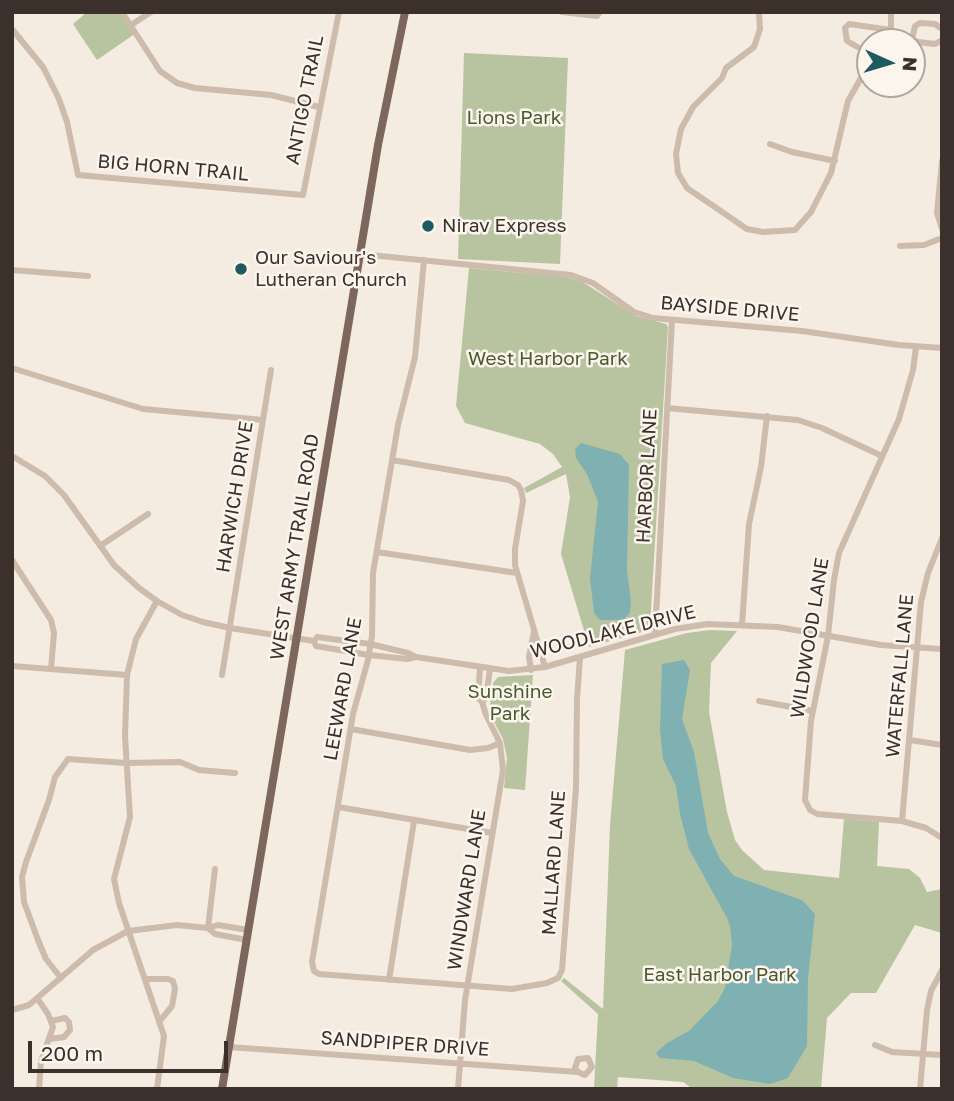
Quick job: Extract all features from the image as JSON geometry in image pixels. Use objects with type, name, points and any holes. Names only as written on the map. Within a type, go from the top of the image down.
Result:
[{"type":"main road","name":"WEST ARMY TRAIL ROAD","points":[[222,1089],[360,254],[405,12]]},
{"type":"street","points":[[122,12],[160,71],[177,83],[189,87],[271,95],[319,107]]},
{"type":"street","points":[[131,25],[152,12]]},
{"type":"street","name":"ANTIGO TRAIL","points":[[303,194],[338,12]]},
{"type":"street","points":[[562,12],[597,16],[600,12]]},
{"type":"street","points":[[759,12],[760,29],[754,47],[726,68],[722,78],[701,98],[686,118],[679,136],[676,154],[681,178],[697,197],[747,229],[763,232],[795,230],[816,205],[835,161],[848,101],[856,87]]},
{"type":"street","points":[[915,28],[920,23],[935,24],[942,29]]},
{"type":"street","points":[[856,46],[847,41],[845,28],[849,24],[881,28]]},
{"type":"street","name":"BIG HORN TRAIL","points":[[12,29],[43,67],[59,99],[78,175],[303,194]]},
{"type":"street","points":[[769,144],[835,161]]},
{"type":"street","points":[[942,161],[937,213],[942,229]]},
{"type":"street","points":[[900,246],[924,245],[942,238]]},
{"type":"street","name":"BAYSIDE DRIVE","points":[[360,254],[571,275],[593,283],[634,312],[653,318],[802,331],[916,347],[942,348]]},
{"type":"street","name":"LEEWARD LANE","points":[[424,260],[415,356],[392,460],[373,573],[369,655],[351,729],[312,967],[319,974],[468,985]]},
{"type":"street","points":[[12,270],[89,276]]},
{"type":"street","name":"HARBOR LANE","points":[[655,635],[672,320]]},
{"type":"street","name":"WILDWOOD LANE","points":[[916,347],[905,401],[839,553],[828,636],[813,711],[805,793],[807,807],[817,814],[902,821],[926,828],[942,838]]},
{"type":"street","points":[[12,368],[152,411],[263,420]]},
{"type":"street","name":"HARWICH DRIVE","points":[[222,675],[271,370]]},
{"type":"street","points":[[667,408],[791,419],[811,424],[882,456]]},
{"type":"street","points":[[742,625],[749,524],[761,467],[767,416]]},
{"type":"street","name":"WOODLAKE DRIVE","points":[[12,456],[45,476],[64,495],[121,572],[157,601],[190,618],[230,628],[314,641]]},
{"type":"street","points":[[392,460],[509,480],[518,485],[523,501],[515,549],[517,573],[545,667]]},
{"type":"street","points":[[100,546],[148,514]]},
{"type":"street","name":"WATERFALL LANE","points":[[902,821],[922,592],[941,542]]},
{"type":"street","points":[[377,552],[517,573]]},
{"type":"street","points":[[12,560],[51,620],[54,633],[51,669]]},
{"type":"street","points":[[157,601],[136,639],[127,675],[125,736],[130,822],[114,879],[116,894],[164,1036],[157,1089]]},
{"type":"street","name":"WOODLAKE DRIVE","points":[[314,641],[317,636],[370,644],[416,657],[514,671],[545,667],[693,626],[778,627],[869,643],[942,649]]},
{"type":"street","points":[[531,670],[529,657],[534,631]]},
{"type":"street","name":"WOODLAKE DRIVE","points":[[314,641],[316,646],[369,655],[407,660],[416,657]]},
{"type":"street","name":"MALLARD LANE","points":[[468,985],[519,989],[558,978],[562,970],[576,788],[580,657]]},
{"type":"street","points":[[12,666],[127,675]]},
{"type":"street","name":"WINDWARD LANE","points":[[458,1089],[468,985],[503,770],[500,743],[478,698],[480,668]]},
{"type":"street","points":[[482,702],[486,698],[490,669]]},
{"type":"street","points":[[759,701],[813,711]]},
{"type":"street","points":[[351,729],[470,750],[488,748],[500,743]]},
{"type":"street","points":[[910,740],[942,745]]},
{"type":"street","points":[[61,978],[46,959],[26,911],[22,889],[25,864],[55,777],[68,759],[126,763],[180,762],[199,770],[236,773]]},
{"type":"street","points":[[338,807],[492,833]]},
{"type":"street","points":[[389,980],[414,821]]},
{"type":"street","points":[[208,928],[215,869]]},
{"type":"street","points":[[12,1010],[29,1005],[93,950],[128,931],[169,925],[208,928],[218,925],[248,935]]},
{"type":"street","points":[[920,1089],[926,1010],[931,991],[942,970]]},
{"type":"street","points":[[146,979],[173,981],[175,989],[172,1006],[159,1022]]},
{"type":"street","points":[[37,998],[53,1027],[41,1061],[39,1089]]},
{"type":"street","points":[[50,1039],[64,1037],[70,1030],[69,1021],[65,1018],[51,1021]]},
{"type":"street","points":[[875,1045],[892,1052],[942,1055]]},
{"type":"street","name":"SANDPIPER DRIVE","points":[[229,1047],[578,1072]]},
{"type":"green space","points":[[87,12],[121,12],[136,33],[97,60],[73,24]]},
{"type":"green space","name":"Lions Park","points":[[464,53],[568,58],[560,264],[458,259]]},
{"type":"green space","name":"West Harbor Park","points":[[469,268],[565,277],[581,281],[636,316],[666,324],[668,327],[650,625],[646,631],[589,647],[561,554],[570,497],[566,474],[526,493],[524,488],[562,467],[553,454],[540,444],[465,423],[456,406]]},
{"type":"green space","name":"East Harbor Park","points":[[737,631],[711,663],[709,712],[727,812],[735,840],[742,850],[764,870],[839,878],[844,819],[879,822],[877,866],[909,869],[920,878],[927,892],[942,889],[942,933],[915,925],[876,993],[851,993],[827,1018],[821,1089],[693,1089],[683,1082],[618,1077],[617,1089],[594,1089],[598,1014],[561,981],[564,978],[603,1009],[610,825],[625,650],[687,633]]},
{"type":"green space","name":"Sunshine Park","points":[[533,675],[525,790],[504,788],[507,758],[503,739],[489,712],[493,683],[498,677]]},
{"type":"water","points":[[581,443],[620,454],[629,465],[627,571],[631,602],[630,613],[623,620],[600,620],[594,613],[590,578],[598,502],[587,474],[576,458],[575,449]]},
{"type":"water","points":[[684,660],[690,670],[682,719],[694,752],[708,833],[720,859],[734,876],[802,900],[815,914],[808,978],[807,1046],[788,1078],[770,1084],[733,1078],[694,1061],[660,1058],[656,1053],[667,1043],[689,1031],[718,1001],[725,988],[732,945],[727,918],[689,849],[676,786],[663,759],[660,730],[662,664]]},
{"type":"place","name":"Nirav Express","points":[[428,226]]},
{"type":"place","name":"Our Saviour's Lutheran Church","points":[[241,269]]}]
